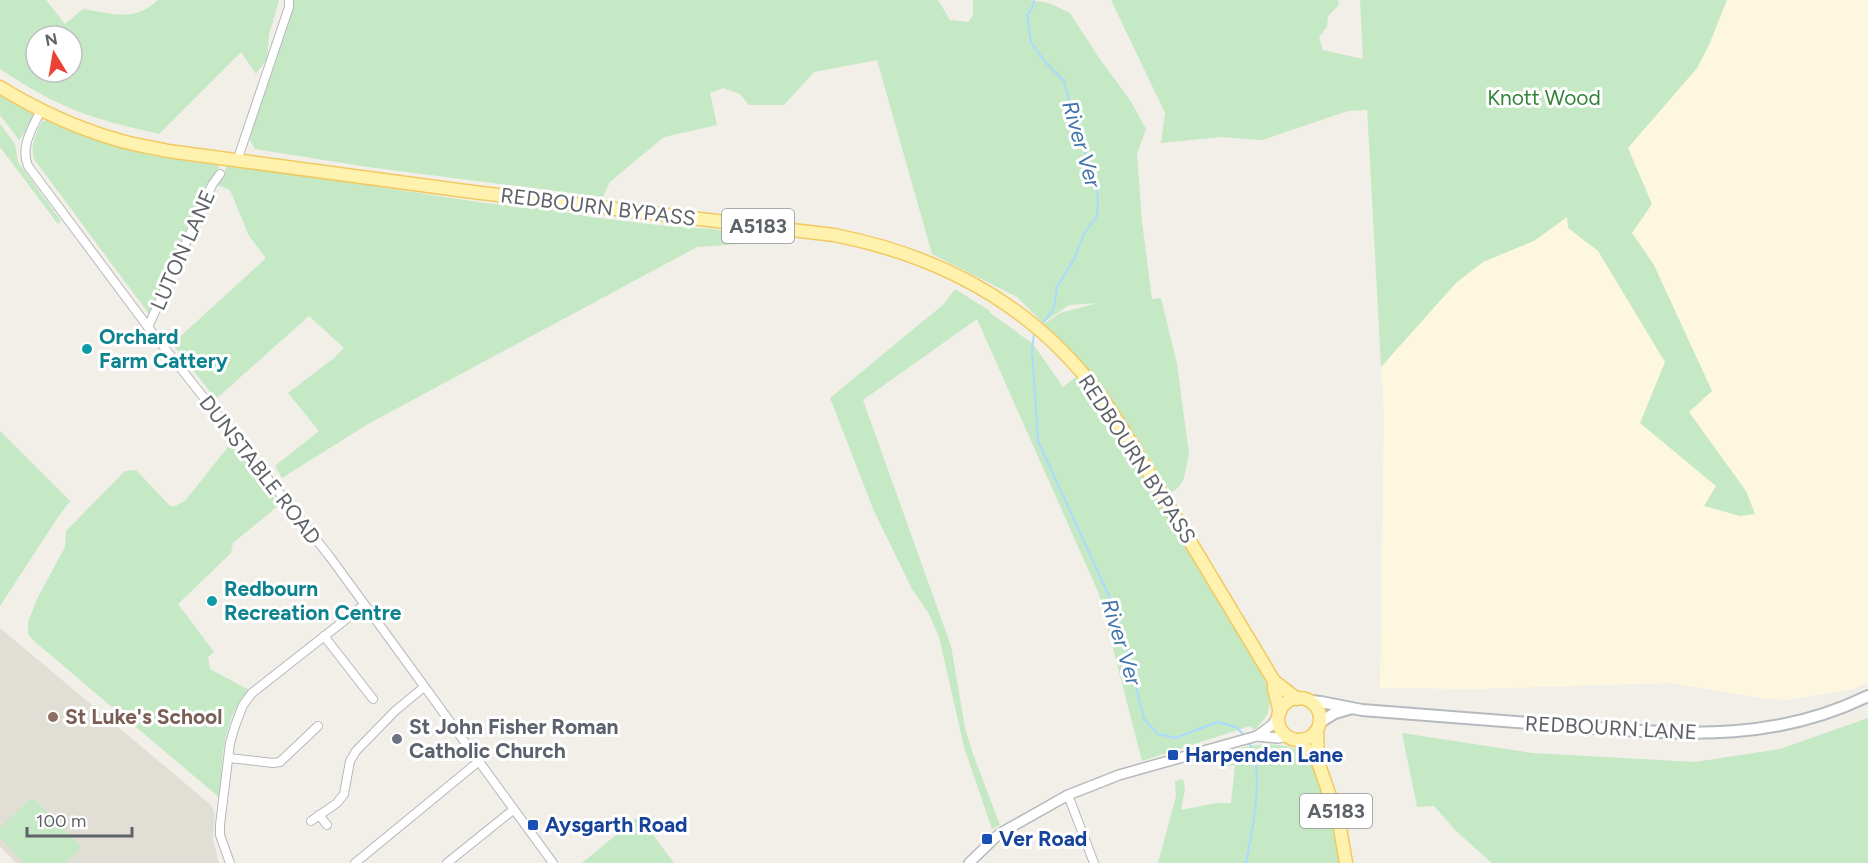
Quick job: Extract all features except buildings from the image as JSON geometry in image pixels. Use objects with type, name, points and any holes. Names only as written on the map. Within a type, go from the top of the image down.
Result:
[{"type":"main road","name":"A5183","points":[[0,87],[41,110]]},
{"type":"main road","name":"REDBOURN BYPASS","points":[[41,110],[119,140],[168,151],[474,192],[834,236],[892,248],[962,277],[1011,308],[1047,336],[1071,359],[1100,395],[1274,681],[1297,699]]},
{"type":"main road","name":"REDBOURN BYPASS","points":[[1274,681],[1280,714]]},
{"type":"main road","name":"REDBOURN LANE","points":[[1310,701],[1349,709],[1625,730],[1709,734],[1789,724],[1832,712],[1868,696]]},
{"type":"main road","points":[[1297,699],[1310,701],[1318,709],[1318,727],[1309,738],[1293,738],[1281,729],[1280,714],[1288,702],[1297,699]]},
{"type":"main road","name":"REDBOURN LANE","points":[[1318,727],[1335,713],[1349,709]]},
{"type":"main road","name":"A5183","points":[[1318,727],[1318,762],[1339,822],[1347,863]]},
{"type":"main road","name":"A5183","points":[[1293,738],[1318,762]]},
{"type":"street","points":[[237,161],[289,7],[289,0]]},
{"type":"street","name":"DUNSTABLE ROAD","points":[[41,110],[24,149],[28,166],[148,327],[330,557],[553,863]]},
{"type":"street","name":"LUTON LANE","points":[[148,327],[212,185],[220,174]]},
{"type":"street","points":[[230,863],[222,843],[220,825],[228,758],[238,713],[249,697],[364,605]]},
{"type":"street","points":[[324,636],[373,699]]},
{"type":"street","points":[[311,821],[336,803],[344,794],[350,761],[356,751],[395,711],[424,687]]},
{"type":"street","points":[[1254,737],[1272,724],[1280,714]]},
{"type":"street","points":[[228,758],[277,763],[318,726]]},
{"type":"street","points":[[969,863],[999,834],[1068,795],[1119,775],[1254,737],[1293,738]]},
{"type":"street","points":[[355,863],[478,762]]},
{"type":"street","points":[[1068,795],[1094,863]]},
{"type":"street","points":[[447,863],[513,810]]},
{"type":"street","points":[[319,815],[327,825]]},
{"type":"shaded area","points":[[1360,0],[1868,0],[1868,682],[1853,689],[1787,700],[1671,683],[1475,689],[1380,688],[1384,415]]},
{"type":"shaded area","name":"St Luke's School","points":[[0,628],[211,805],[215,815],[213,839],[219,863],[16,863],[0,846]]},
{"type":"green space","points":[[0,0],[46,0],[65,24],[24,24],[24,84],[0,69]]},
{"type":"green space","points":[[158,0],[279,0],[269,35],[267,59],[256,74],[241,52],[159,134],[85,114],[24,84],[84,84],[84,24],[65,24],[83,9],[122,15],[141,12]]},
{"type":"green space","points":[[291,0],[938,0],[950,20],[968,22],[973,15],[973,0],[1029,0],[1049,3],[1070,13],[1130,100],[1146,129],[1137,154],[1142,222],[1152,299],[1161,298],[1177,364],[1189,454],[1184,478],[1179,487],[1171,493],[1096,378],[1044,324],[1060,313],[1098,303],[1069,305],[1043,323],[1017,297],[932,254],[877,60],[814,72],[784,105],[749,105],[740,94],[723,88],[710,93],[717,125],[664,137],[610,182],[603,197],[368,167],[255,149],[250,140],[251,131],[263,98]]},
{"type":"green space","name":"Knott Wood","points":[[1111,0],[1338,0],[1339,5],[1328,16],[1327,27],[1319,37],[1323,50],[1363,59],[1360,0],[1727,0],[1697,68],[1628,148],[1652,204],[1632,233],[1654,265],[1712,391],[1689,412],[1746,491],[1755,514],[1740,516],[1704,506],[1716,486],[1640,423],[1665,362],[1598,251],[1568,228],[1567,217],[1534,241],[1483,262],[1456,283],[1381,367],[1367,110],[1348,111],[1262,140],[1221,137],[1161,143],[1165,113]]},
{"type":"green space","points":[[0,92],[33,111],[33,121],[19,140],[0,115]]},
{"type":"green space","points":[[50,120],[220,164],[217,172],[207,183],[149,314],[34,159],[33,144],[38,130],[42,121]]},
{"type":"green space","points":[[0,124],[15,144],[18,162],[61,221],[58,224],[0,147]]},
{"type":"green space","points":[[228,164],[485,203],[747,234],[740,244],[697,247],[368,424],[282,478],[275,466],[319,431],[288,393],[344,348],[309,316],[216,399],[172,344],[266,258],[249,236],[230,190],[215,184],[223,175]]},
{"type":"green space","points":[[955,289],[990,311],[1033,344],[1063,387],[1076,377],[1102,409],[1149,478],[1193,551],[1255,660],[1270,696],[1267,713],[1254,730],[1250,726],[1142,761],[1099,594],[977,319],[863,400],[951,646],[965,728],[1000,825],[992,829],[964,747],[939,637],[929,614],[912,589],[874,511],[830,398],[944,304]]},
{"type":"green space","points":[[0,431],[70,501],[0,606]]},
{"type":"green space","points":[[232,442],[279,505],[233,543],[231,553],[178,604],[214,652],[208,657],[210,669],[249,690],[240,701],[228,727],[223,755],[220,798],[35,642],[28,634],[28,622],[37,599],[65,547],[66,531],[125,471],[136,470],[170,506],[175,506],[185,501]]},
{"type":"green space","points":[[1868,718],[1868,863],[1492,863],[1456,831],[1434,806],[1417,807],[1402,733],[1532,753],[1695,762],[1780,749]]},
{"type":"green space","points":[[1268,744],[1295,749],[1305,756],[1313,768],[1326,800],[1340,863],[1158,863],[1176,796],[1175,781],[1183,779],[1185,789],[1181,810],[1217,803],[1231,803],[1235,765],[1223,767],[1220,754],[1249,746]]},
{"type":"green space","points":[[32,797],[82,848],[65,863],[24,863],[0,837],[0,828]]},
{"type":"green space","points":[[639,816],[674,863],[582,863]]},
{"type":"waterway","name":"River Ver","points":[[1034,0],[1032,9],[1027,15],[1031,42],[1045,62],[1064,81],[1078,135],[1094,174],[1098,198],[1097,216],[1084,234],[1074,259],[1057,287],[1054,308],[1043,323]]},
{"type":"waterway","name":"River Ver","points":[[1034,334],[1032,349],[1038,441],[1119,618],[1144,719],[1158,734],[1175,738],[1218,722],[1236,727],[1245,736]]},
{"type":"waterway","name":"River Ver","points":[[1246,863],[1257,783],[1256,766],[1248,741]]},
{"type":"place","name":"Orchard Farm Cattery","points":[[87,349]]},
{"type":"place","name":"Redbourn Recreation Centre","points":[[212,601]]},
{"type":"place","name":"St Luke's School","points":[[53,717]]},
{"type":"place","name":"St John Fisher Roman Catholic Church","points":[[397,739]]},
{"type":"place","name":"Harpenden Lane","points":[[1173,755]]},
{"type":"place","name":"Aysgarth Road","points":[[533,825]]},
{"type":"place","name":"Ver Road","points":[[987,839]]}]
